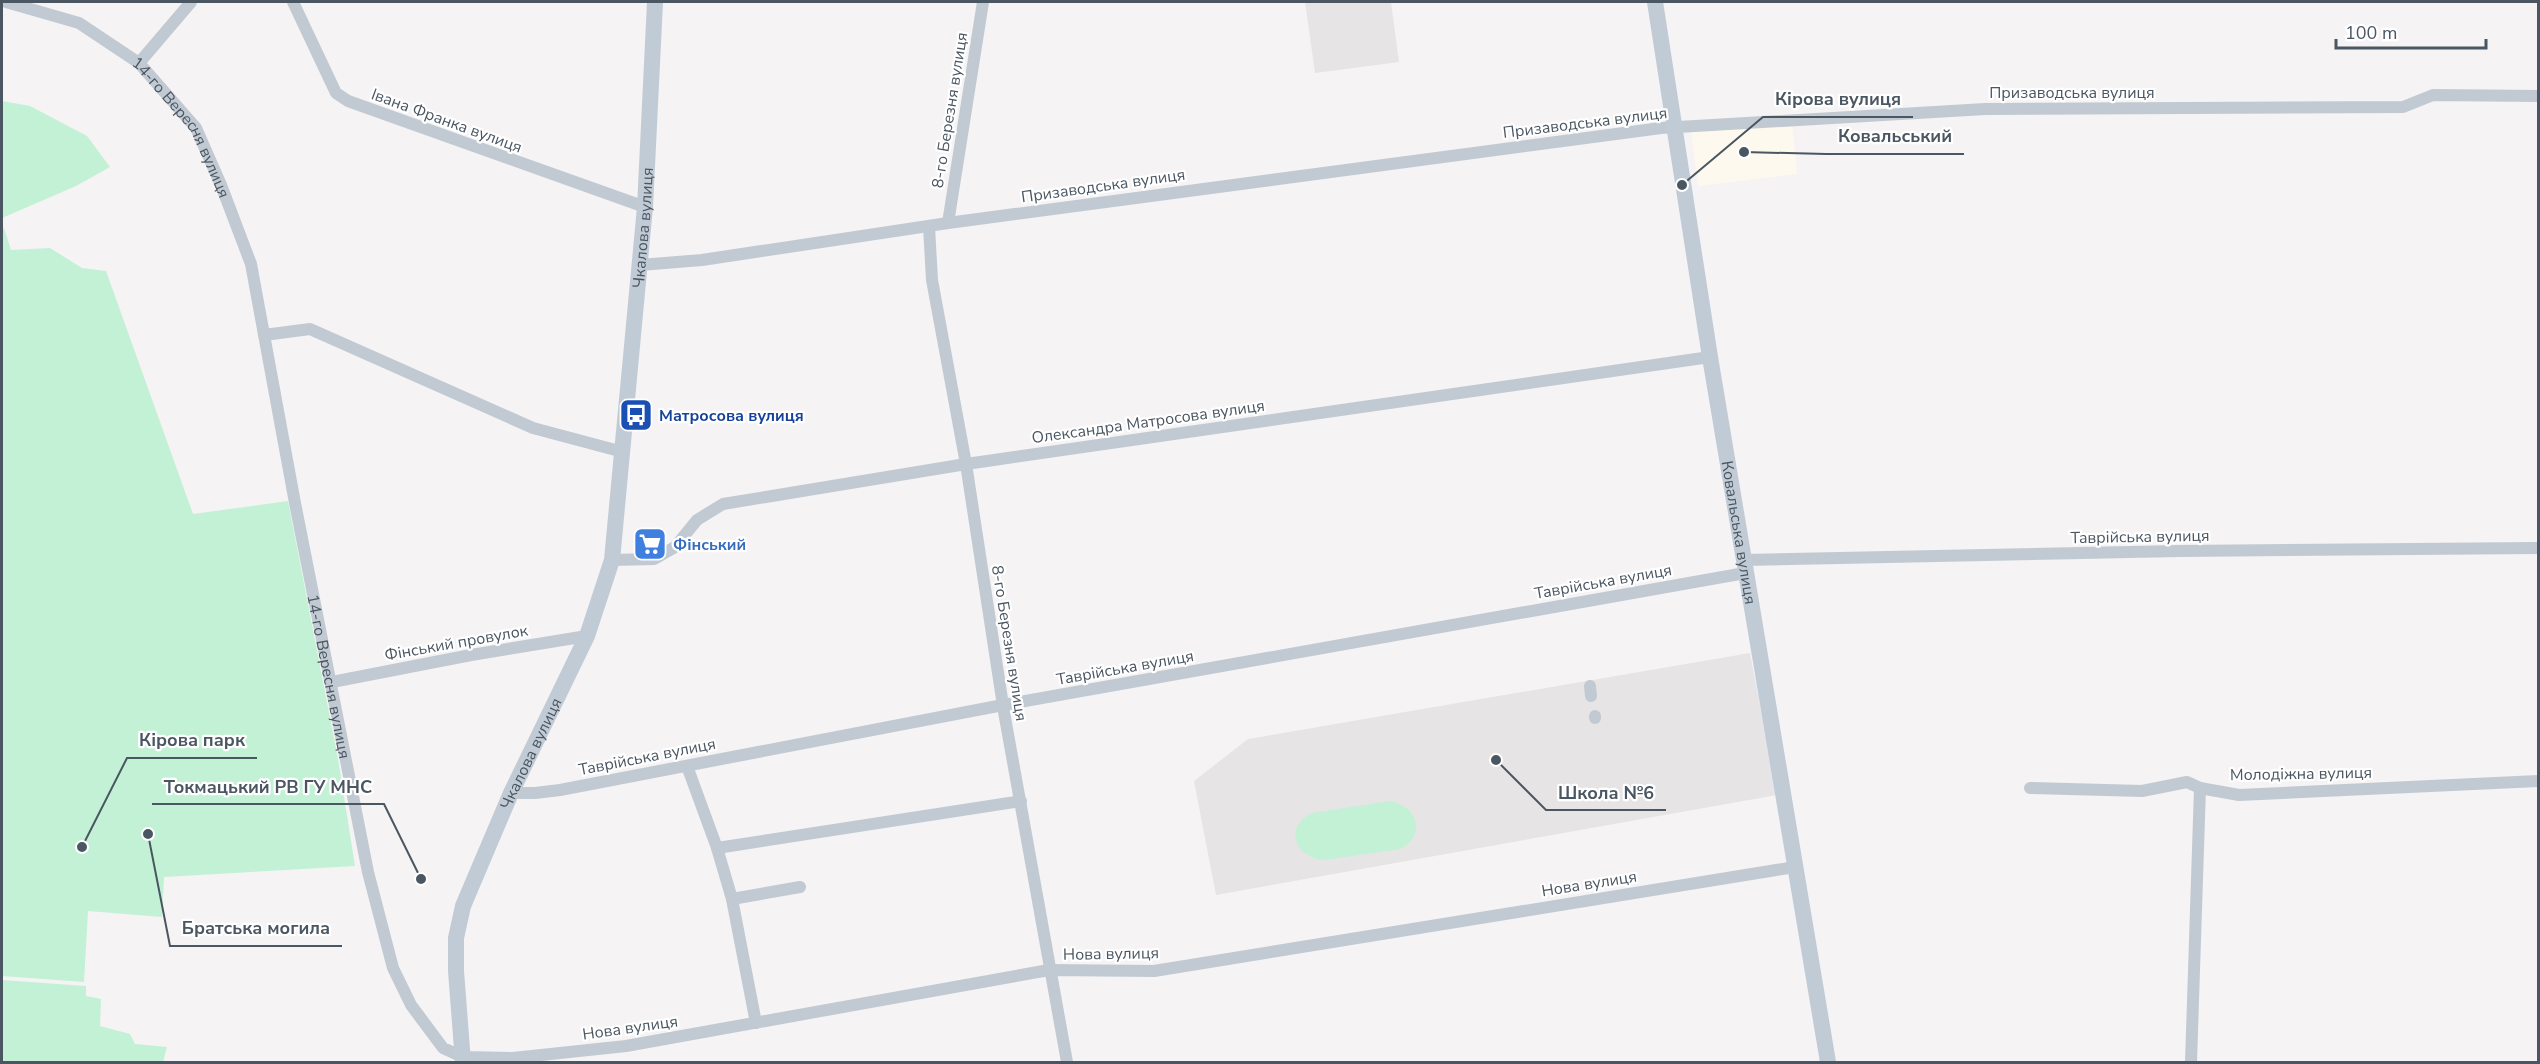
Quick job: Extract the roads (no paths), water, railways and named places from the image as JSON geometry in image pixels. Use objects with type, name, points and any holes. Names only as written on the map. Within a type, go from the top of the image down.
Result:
[{"type":"main road","name":"Чкалова вулиця","points":[[460,1061],[456,938],[463,906],[511,793],[587,636],[612,560],[645,207],[655,2]]},
{"type":"main road","name":"Ковальська вулиця","points":[[1654,2],[1744,566],[1828,1062]]},
{"type":"street","name":"14-го Вересня вулиця","points":[[6,2],[79,23],[139,63],[196,128],[221,185],[251,264],[294,503],[332,682],[368,872],[393,968],[411,1005],[443,1048],[460,1061]]},
{"type":"street","points":[[139,63],[191,2]]},
{"type":"street","name":"Івана Франка вулиця","points":[[293,2],[336,93],[348,101],[645,207]]},
{"type":"street","name":"8-го Березня вулиця","points":[[948,223],[983,2]]},
{"type":"street","name":"Призаводська вулиця","points":[[640,265],[702,260],[948,223],[1673,127],[1985,109],[2392,108],[2403,107],[2433,95],[2538,96]]},
{"type":"street","name":"8-го Березня вулиця","points":[[929,227],[932,280],[966,464],[1002,705],[1067,1062]]},
{"type":"street","points":[[264,335],[310,329],[533,428],[623,452]]},
{"type":"street","name":"Олександра Матросова вулиця","points":[[612,560],[654,559],[675,547],[697,520],[723,504],[966,464],[1710,357]]},
{"type":"street","name":"Таврійська вулиця","points":[[511,793],[535,794],[560,790],[1744,566],[2179,551],[2538,548]]},
{"type":"street","name":"Фінський провулок","points":[[332,682],[471,655],[587,636]]},
{"type":"street","points":[[687,766],[717,848],[732,899],[756,1023]]},
{"type":"street","name":"Молодіжна вулиця","points":[[2030,788],[2142,791],[2187,782],[2200,788],[2239,795],[2538,781]]},
{"type":"street","points":[[2191,1062],[2200,788]]},
{"type":"street","points":[[717,848],[1021,801]]},
{"type":"street","name":"Нова вулиця","points":[[460,1061],[626,1046],[1049,970],[1154,971],[1796,867]]},
{"type":"street","points":[[732,899],[800,888]]},
{"type":"place","name":"Ковальський","points":[[1744,152]]},
{"type":"place","name":"Кірова вулиця","points":[[1682,185]]},
{"type":"place","name":"Матросова вулиця","points":[[636,415]]},
{"type":"place","name":"Фінський","points":[[650,544]]},
{"type":"place","name":"Школа №6","points":[[1496,760]]},
{"type":"place","name":"Братська могила","points":[[148,834]]},
{"type":"place","name":"Кірова парк","points":[[82,847]]},
{"type":"place","name":"Токмацький РВ ГУ МНС","points":[[421,879]]}]
